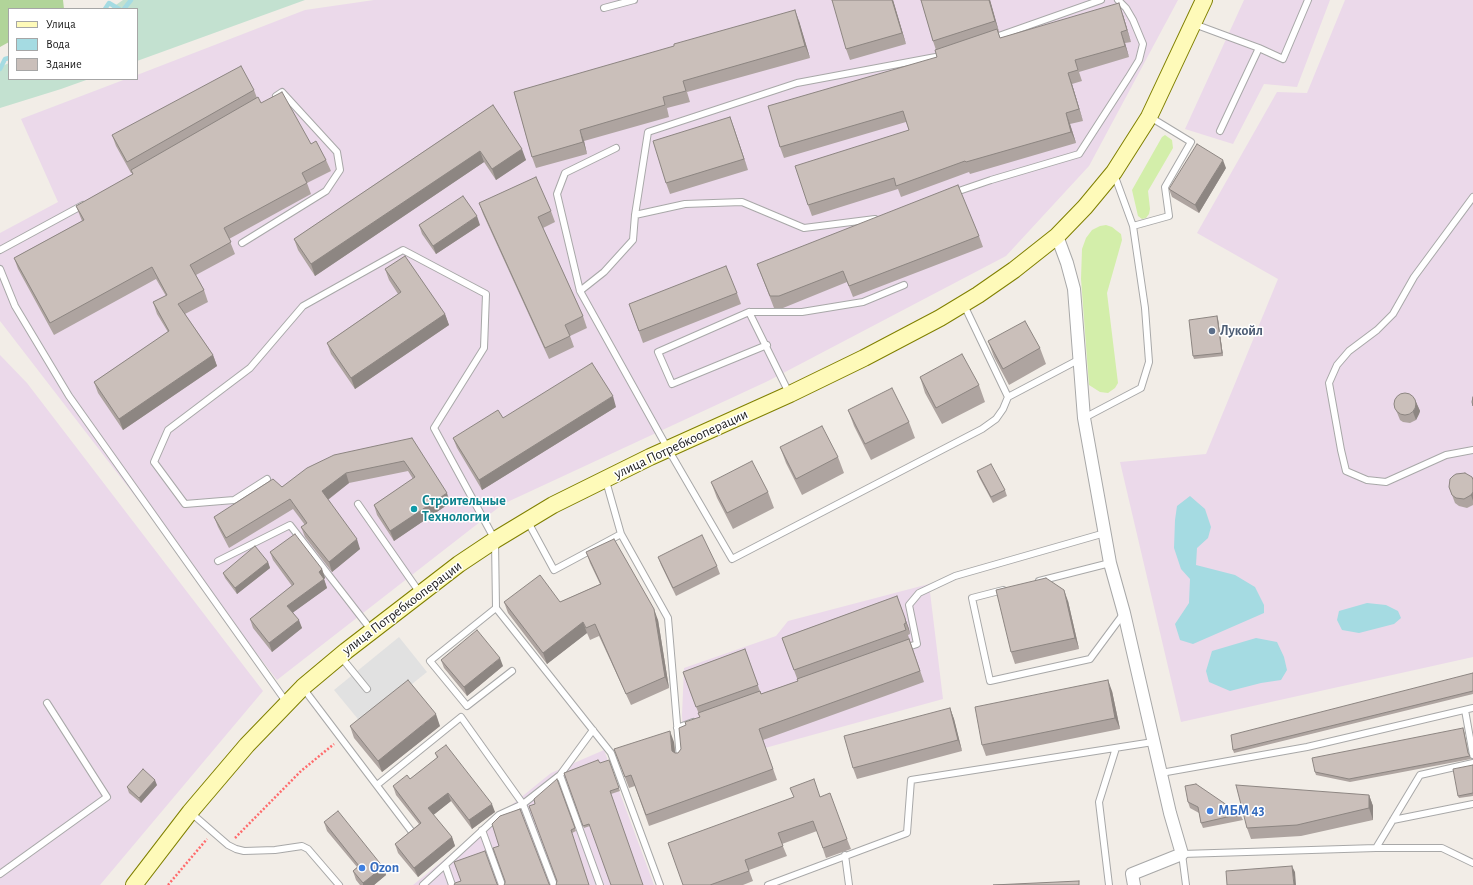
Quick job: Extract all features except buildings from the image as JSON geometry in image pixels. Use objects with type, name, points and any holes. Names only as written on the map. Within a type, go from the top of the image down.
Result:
[{"type":"main road","name":"улица Потребкооперации","points":[[134,885],[190,812],[247,745],[303,687],[372,630],[420,593],[495,540],[553,505],[605,479],[790,394],[864,358],[940,318],[1014,270],[1057,236],[1114,172],[1149,117],[1204,0]]},
{"type":"street","points":[[1057,236],[1067,263],[1074,289],[1084,418],[1110,563],[1124,613],[1170,813],[1182,854],[1132,874],[1134,885]]},
{"type":"lane","points":[[604,8],[634,0]]},
{"type":"lane","points":[[989,40],[1101,0]]},
{"type":"lane","points":[[946,195],[990,180],[1079,154],[1139,60],[1143,44],[1140,34],[1126,8],[1118,0]]},
{"type":"lane","points":[[1194,24],[1259,48],[1283,59],[1308,0]]},
{"type":"lane","points":[[1220,132],[1259,48]]},
{"type":"lane","points":[[580,291],[604,272],[633,240],[635,215],[648,132],[797,83],[945,55]]},
{"type":"lane","points":[[242,243],[326,191],[340,170],[337,152],[282,92],[269,100]]},
{"type":"lane","points":[[1133,226],[1169,216],[1165,187],[1191,142],[1149,117]]},
{"type":"lane","points":[[616,148],[565,173],[557,194],[580,291],[668,449],[732,559],[982,429],[996,419],[1008,397],[1080,359]]},
{"type":"lane","points":[[1084,418],[1141,388],[1149,362],[1145,308],[1133,226],[1114,172]]},
{"type":"lane","points":[[1473,197],[1414,278],[1393,314],[1377,330],[1348,351],[1336,365],[1329,383],[1340,450],[1346,471],[1367,480],[1386,482],[1446,455],[1473,450]]},
{"type":"lane","points":[[635,215],[685,204],[742,202],[804,228],[873,220],[880,217]]},
{"type":"lane","points":[[0,250],[86,204]]},
{"type":"lane","points":[[267,479],[234,500],[185,504],[154,462],[168,430],[250,368],[303,306],[403,250],[486,294],[484,348],[434,428],[495,540],[496,608],[612,753],[660,885]]},
{"type":"lane","points":[[0,269],[15,306],[69,396],[287,704]]},
{"type":"lane","points":[[767,345],[672,384],[658,352],[749,312],[802,312],[863,302],[904,285]]},
{"type":"lane","points":[[963,304],[1008,397]]},
{"type":"lane","points":[[749,312],[767,345],[790,394]]},
{"type":"lane","points":[[605,479],[621,534],[668,618],[680,760]]},
{"type":"lane","points":[[358,504],[420,593]]},
{"type":"lane","points":[[527,520],[554,570],[621,534]]},
{"type":"lane","points":[[218,561],[290,525],[372,630]]},
{"type":"lane","points":[[902,649],[917,644],[909,605],[918,593],[955,576],[1105,533]]},
{"type":"lane","points":[[1033,582],[1110,563]]},
{"type":"lane","points":[[1010,588],[972,598],[990,681],[1090,659],[1124,613]]},
{"type":"lane","points":[[496,608],[430,660],[467,706],[512,671]]},
{"type":"lane","points":[[340,656],[367,689]]},
{"type":"lane","points":[[303,687],[412,832]]},
{"type":"lane","points":[[0,874],[107,797],[46,703]]},
{"type":"lane","points":[[1161,773],[1307,747],[1473,708]]},
{"type":"lane","points":[[1465,710],[1473,754]]},
{"type":"lane","points":[[377,785],[460,717],[523,804],[554,885]]},
{"type":"lane","points":[[677,728],[700,720]]},
{"type":"lane","points":[[423,885],[499,815],[523,804],[560,775],[593,730]]},
{"type":"lane","points":[[768,885],[907,833],[911,780],[1154,742]]},
{"type":"lane","points":[[1108,885],[1099,802],[1116,748]]},
{"type":"lane","points":[[1376,848],[1420,776],[1473,763]]},
{"type":"lane","points":[[560,775],[600,885]]},
{"type":"lane","points":[[1393,820],[1473,804]]},
{"type":"lane","points":[[190,812],[228,846],[244,851],[275,850],[302,846],[308,849],[339,885]]},
{"type":"lane","points":[[482,830],[502,885]]},
{"type":"lane","points":[[1186,885],[1182,854],[1376,848],[1442,848],[1473,863]]},
{"type":"lane","points":[[845,856],[849,885]]},
{"type":"lane","points":[[445,865],[452,885]]},
{"type":"path","points":[[228,846],[301,771],[342,738]]},
{"type":"path","points":[[168,885],[212,832]]},
{"type":"shaded area","points":[[374,0],[1178,0],[1089,166],[1006,256],[768,381],[503,504],[277,680],[0,321],[0,233],[58,202],[21,119],[123,80],[138,80],[138,75],[305,10]]},
{"type":"shaded area","points":[[1244,0],[1330,0],[1297,87],[1264,84],[1233,144],[1185,129]]},
{"type":"shaded area","points":[[1345,0],[1473,0],[1473,657],[1181,722],[1120,462],[1206,454],[1278,279],[1197,233],[1277,92],[1307,93]]},
{"type":"shaded area","points":[[0,355],[27,383],[263,691],[100,885],[0,885]]},
{"type":"shaded area","points":[[929,584],[943,699],[685,770],[682,715],[684,668],[776,636],[788,621]]},
{"type":"shaded area","points":[[399,637],[427,672],[362,724],[334,690]]},
{"type":"shaded area","points":[[604,750],[654,885],[413,885],[551,773]]},
{"type":"green space","points":[[0,0],[63,0],[64,8],[8,8],[8,43],[0,47]]},
{"type":"green space","points":[[123,0],[305,0],[138,61],[138,8],[111,8]]},
{"type":"green space","points":[[8,63],[8,80],[86,80],[0,108],[0,67]]},
{"type":"green space","points":[[1165,135],[1172,140],[1173,148],[1148,191],[1150,209],[1149,214],[1146,218],[1142,219],[1138,216],[1132,190],[1162,137]]},
{"type":"green space","points":[[1106,225],[1112,227],[1121,234],[1122,240],[1107,293],[1118,383],[1115,388],[1108,393],[1100,392],[1089,385],[1081,279],[1082,249],[1086,238],[1092,230]]},
{"type":"water","points":[[1190,496],[1205,509],[1211,527],[1208,538],[1197,548],[1196,565],[1235,575],[1255,587],[1264,605],[1264,613],[1193,644],[1180,640],[1175,624],[1189,603],[1190,579],[1181,569],[1174,548],[1175,520],[1177,506]]},
{"type":"water","points":[[1367,603],[1386,605],[1398,611],[1401,618],[1394,624],[1359,633],[1342,630],[1337,620],[1339,611]]},
{"type":"water","points":[[1256,638],[1277,642],[1284,657],[1287,670],[1281,680],[1261,683],[1230,691],[1209,682],[1206,671],[1212,651]]},
{"type":"waterway","points":[[125,8],[131,0]]},
{"type":"waterway","points":[[106,8],[109,3],[117,8]]},
{"type":"waterway","points":[[0,69],[5,59],[8,58]]},
{"type":"place","name":"Лукойл","points":[[1212,331]]},
{"type":"place","name":"Строительные Технологии","points":[[414,509]]},
{"type":"place","name":"МБМ 43","points":[[1210,811]]},
{"type":"place","name":"Ozon","points":[[362,868]]}]
